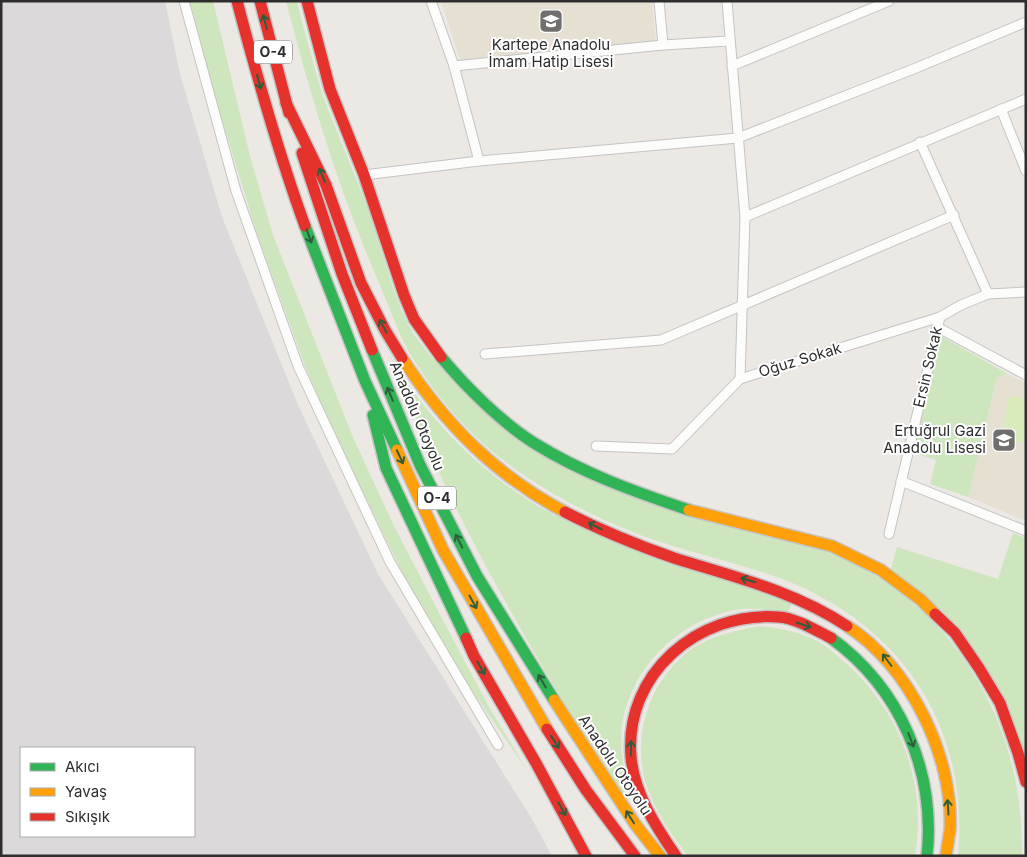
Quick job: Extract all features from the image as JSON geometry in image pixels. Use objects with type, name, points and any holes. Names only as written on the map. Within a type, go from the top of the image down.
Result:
[{"type":"main road","name":"Anadolu Otoyolu","points":[[237,1],[261,91],[288,180],[326,283],[365,381],[443,550],[550,735],[586,790],[635,856]]},
{"type":"main road","name":"Anadolu Otoyolu","points":[[260,1],[286,103],[342,274],[420,465],[477,576],[565,717],[635,824],[660,856]]},
{"type":"main road","points":[[307,1],[330,89],[364,175],[404,295],[414,319],[432,346],[451,369],[506,423],[534,443],[587,472],[636,492],[701,514],[762,527],[832,546],[881,570],[921,600],[955,633],[979,668],[1000,703],[1026,782]]},
{"type":"main road","points":[[286,103],[321,172],[361,282],[387,332],[437,408],[459,433],[486,458],[539,497],[600,529],[646,548],[780,590],[807,602],[846,623],[881,653],[909,690],[934,740],[942,767],[947,795],[950,829],[946,856]]},
{"type":"main road","points":[[365,381],[386,468],[390,477],[474,656],[586,856]]},
{"type":"main road","points":[[676,856],[663,838],[643,801],[634,775],[631,755],[631,733],[644,690],[654,672],[675,648],[716,624],[732,620],[778,617],[810,626],[840,642],[876,678],[899,711],[920,765],[926,790],[931,835],[927,856]]},
{"type":"street","points":[[184,1],[236,191],[298,366],[390,562],[498,745]]},
{"type":"street","points":[[432,1],[454,66],[478,161]]},
{"type":"street","points":[[659,1],[664,45]]},
{"type":"street","points":[[727,1],[745,216],[740,378]]},
{"type":"street","points":[[732,66],[889,1]]},
{"type":"street","points":[[364,175],[478,161],[738,138],[916,68],[1026,22]]},
{"type":"street","points":[[454,66],[664,45],[729,41]]},
{"type":"street","points":[[745,216],[1026,99]]},
{"type":"street","points":[[1001,110],[1026,170]]},
{"type":"street","points":[[920,142],[988,294]]},
{"type":"street","points":[[485,354],[661,340],[954,215]]},
{"type":"street","name":"Oğuz Sokak","points":[[596,446],[672,449],[740,378],[940,317],[961,305],[988,294],[1026,292]]},
{"type":"street","name":"Ersin Sokak","points":[[889,534],[940,317]]},
{"type":"street","points":[[938,327],[1026,375]]},
{"type":"street","points":[[901,481],[1026,531]]},
{"type":"shaded area","points":[[1,1],[165,1],[180,74],[222,217],[298,405],[378,574],[532,819],[552,856],[1,856]]},
{"type":"shaded area","name":"Kartepe Anadolu İmam Hatip Lisesi","points":[[441,1],[652,1],[656,41],[460,60]]},
{"type":"shaded area","name":"Ertuğrul Gazi Anadolu Lisesi","points":[[1008,374],[1026,383],[1026,521],[968,497],[997,377]]},
{"type":"green space","points":[[190,1],[213,1],[250,156],[273,235],[352,435],[394,526],[437,609],[489,707],[529,773],[447,654],[413,594],[331,427],[305,366],[257,234],[212,87]]},
{"type":"green space","points":[[286,1],[297,1],[321,91],[368,209],[404,316],[418,340],[450,378],[476,404],[513,435],[554,462],[576,473],[599,484],[645,501],[788,539],[827,552],[870,572],[909,599],[943,632],[958,651],[984,691],[994,713],[1003,736],[1016,782],[1022,831],[1022,856],[958,856],[959,808],[952,763],[938,722],[918,684],[891,650],[858,621],[820,596],[777,577],[648,538],[608,522],[564,500],[502,459],[450,410],[409,352],[362,242],[337,175]]},
{"type":"green space","points":[[941,336],[1008,374],[997,377],[968,497],[930,484],[936,460],[913,453]]},
{"type":"green space","points":[[389,354],[419,400],[437,421],[477,462],[522,496],[545,510],[596,533],[792,603],[788,612],[742,609],[720,614],[699,622],[662,648],[636,684],[627,705],[622,727],[622,754],[631,798],[625,801],[556,690],[492,577],[452,500]]},
{"type":"green space","points":[[1010,396],[1026,399],[1026,432],[1023,443],[1000,438]]},
{"type":"green space","points":[[1013,533],[1026,538],[1026,759],[999,690],[973,648],[949,619],[891,569],[897,547],[998,579]]},
{"type":"green space","points":[[760,626],[795,632],[825,646],[851,668],[869,687],[884,708],[897,730],[907,754],[913,778],[918,830],[915,856],[688,856],[670,831],[650,794],[642,767],[642,732],[652,698],[660,682],[671,668],[691,649],[709,639]]},
{"type":"traffic: fast","points":[[305,226],[365,381],[397,450]]},
{"type":"traffic: fast","points":[[372,350],[420,465],[477,576],[554,700]]},
{"type":"traffic: fast","points":[[441,357],[484,403],[509,425],[534,443],[590,473],[689,510]]},
{"type":"traffic: fast","points":[[373,415],[386,468],[466,638]]},
{"type":"traffic: fast","points":[[831,638],[855,658],[876,681],[894,707],[908,734],[919,763],[926,793],[928,824],[927,856]]},
{"type":"traffic: slow","points":[[402,358],[436,405],[473,446],[516,482],[565,512]]},
{"type":"traffic: slow","points":[[397,450],[443,550],[547,729]]},
{"type":"traffic: slow","points":[[689,510],[832,546],[881,570],[921,600],[935,614]]},
{"type":"traffic: slow","points":[[847,626],[869,643],[890,664],[908,688],[936,744],[949,802],[950,830],[946,856]]},
{"type":"traffic: slow","points":[[554,700],[635,824],[660,856]]},
{"type":"traffic: jam","points":[[237,1],[268,114],[305,226]]},
{"type":"traffic: jam","points":[[260,1],[289,113]]},
{"type":"traffic: jam","points":[[307,1],[330,89],[364,175],[404,295],[414,319],[441,357]]},
{"type":"traffic: jam","points":[[286,103],[326,185],[361,283],[402,358]]},
{"type":"traffic: jam","points":[[302,153],[342,274],[372,350]]},
{"type":"traffic: jam","points":[[565,512],[646,548],[785,594],[806,603],[847,626]]},
{"type":"traffic: jam","points":[[935,614],[955,633],[1000,703],[1026,782]]},
{"type":"traffic: jam","points":[[676,856],[641,796],[636,784],[631,757],[632,727],[640,699],[653,675],[672,654],[694,637],[720,625],[748,618],[785,618],[805,625],[831,638]]},
{"type":"traffic: jam","points":[[466,638],[474,656],[536,763],[586,856]]},
{"type":"traffic: jam","points":[[547,729],[586,790],[635,856]]},
{"type":"place","name":"Kartepe Anadolu İmam Hatip Lisesi","points":[[551,21]]},
{"type":"place","name":"Ertuğrul Gazi Anadolu Lisesi","points":[[1004,440]]}]
